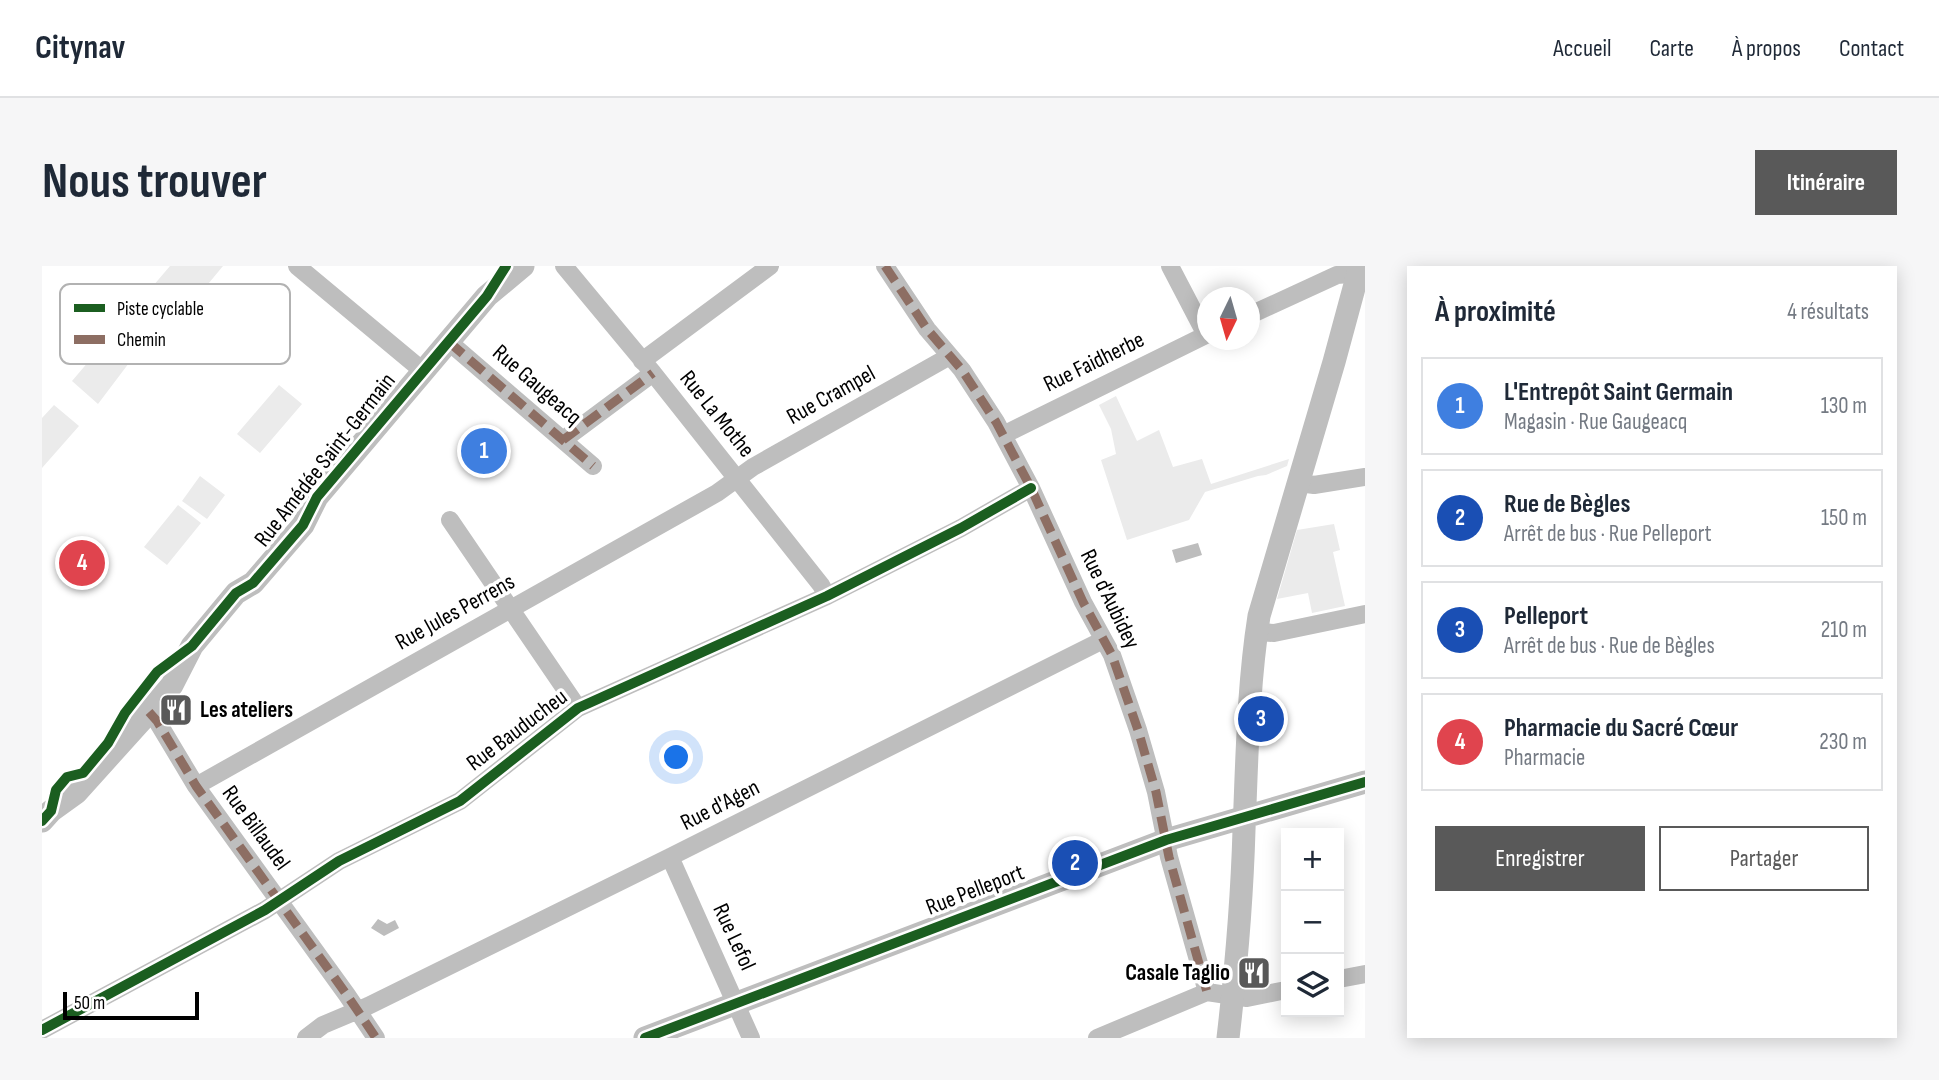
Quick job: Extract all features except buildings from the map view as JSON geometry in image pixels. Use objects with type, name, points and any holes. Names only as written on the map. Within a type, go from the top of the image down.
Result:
[{"type":"street","points":[[297,266],[423,371]]},
{"type":"street","name":"Rue Amédée Saint-Germain","points":[[42,821],[76,793],[149,712],[172,685],[192,646],[236,593],[253,583],[303,525],[317,497],[487,296],[523,266]]},
{"type":"street","name":"Rue La Mothe","points":[[564,266],[737,478],[827,596]]},
{"type":"street","points":[[563,440],[770,266]]},
{"type":"street","name":"Rue d'Aubidey","points":[[885,266],[989,411],[1031,488],[1083,602],[1112,655],[1156,792],[1169,856],[1207,992]]},
{"type":"street","points":[[1170,266],[1197,316]]},
{"type":"street","points":[[1260,310],[1337,275],[1359,271]]},
{"type":"street","points":[[1228,1038],[1239,925],[1250,715],[1259,616],[1359,271]]},
{"type":"street","name":"Rue Faidherbe","points":[[1003,435],[1197,339]]},
{"type":"street","name":"Rue Gaugeacq","points":[[449,342],[593,466]]},
{"type":"street","name":"Rue Crampel","points":[[737,478],[950,356]]},
{"type":"street","points":[[1299,483],[1314,485],[1365,477]]},
{"type":"street","name":"Rue Jules Perrens","points":[[196,786],[717,493],[737,478]]},
{"type":"street","name":"Rue Bauducheu","points":[[42,1030],[265,910],[339,861],[460,801],[578,708],[827,596],[961,528],[1031,488]]},
{"type":"street","points":[[450,520],[578,708]]},
{"type":"street","points":[[1257,632],[1274,633],[1365,614]]},
{"type":"street","name":"Rue d'Agen","points":[[306,1038],[323,1026],[670,857],[1103,640]]},
{"type":"street","name":"Rue Billaudel","points":[[149,712],[157,720],[196,786],[376,1038]]},
{"type":"street","name":"Rue Pelleport","points":[[645,1038],[1166,840],[1365,782]]},
{"type":"street","name":"Rue Lefol","points":[[670,857],[751,1038]]},
{"type":"street","points":[[1344,978],[1365,974]]},
{"type":"street","points":[[1097,1038],[1207,992],[1255,997],[1281,991]]},
{"type":"shaded area","points":[[170,266],[223,266],[208,284],[155,284]]},
{"type":"shaded area","points":[[86,364],[128,364],[98,404],[72,381]]},
{"type":"shaded area","points":[[279,385],[302,404],[260,453],[237,434]]},
{"type":"shaded area","points":[[1116,396],[1137,441],[1159,430],[1173,467],[1202,459],[1211,484],[1289,459],[1287,466],[1266,475],[1205,492],[1189,520],[1127,540],[1101,460],[1116,454],[1111,429],[1099,405]]},
{"type":"shaded area","points":[[54,405],[79,426],[42,468],[42,418]]},
{"type":"shaded area","points":[[200,476],[225,495],[207,519],[182,501]]},
{"type":"shaded area","points":[[178,505],[201,523],[167,565],[144,547]]},
{"type":"shaded area","points":[[1334,524],[1340,550],[1333,552],[1345,606],[1312,613],[1308,593],[1277,599],[1297,530]]},
{"type":"shaded area","points":[[1198,543],[1202,555],[1176,563],[1172,550]]},
{"type":"shaded area","points":[[378,919],[387,924],[395,920],[399,928],[384,936],[371,928]]},
{"type":"marked path","points":[[885,266],[927,329],[962,370],[996,422],[1031,488],[1083,602],[1112,655],[1156,792],[1169,857],[1207,992]]},
{"type":"marked path","points":[[449,342],[593,466]]},
{"type":"marked path","points":[[563,440],[653,373]]},
{"type":"marked path","points":[[149,712],[196,786],[376,1038]]},
{"type":"cycle path","points":[[42,821],[51,811],[56,790],[67,777],[83,773],[108,743],[125,713],[157,672],[192,646],[236,593],[253,583],[303,525],[317,497],[487,296],[506,266]]},
{"type":"cycle path","points":[[42,1030],[265,910],[339,861],[460,801],[578,708],[827,596],[961,528],[1031,488]]},
{"type":"cycle path","points":[[645,1038],[1166,840],[1365,782]]},
{"type":"place","name":"L'Entrepôt Saint Germain","points":[[484,451]]},
{"type":"place","name":"Pharmacie du Sacré Cœur","points":[[82,563]]},
{"type":"place","name":"Les ateliers","points":[[176,710]]},
{"type":"place","name":"Pelleport","points":[[1261,719]]},
{"type":"place","name":"Rue de Bègles","points":[[1075,863]]},
{"type":"place","name":"Casale Taglio","points":[[1254,973]]}]
